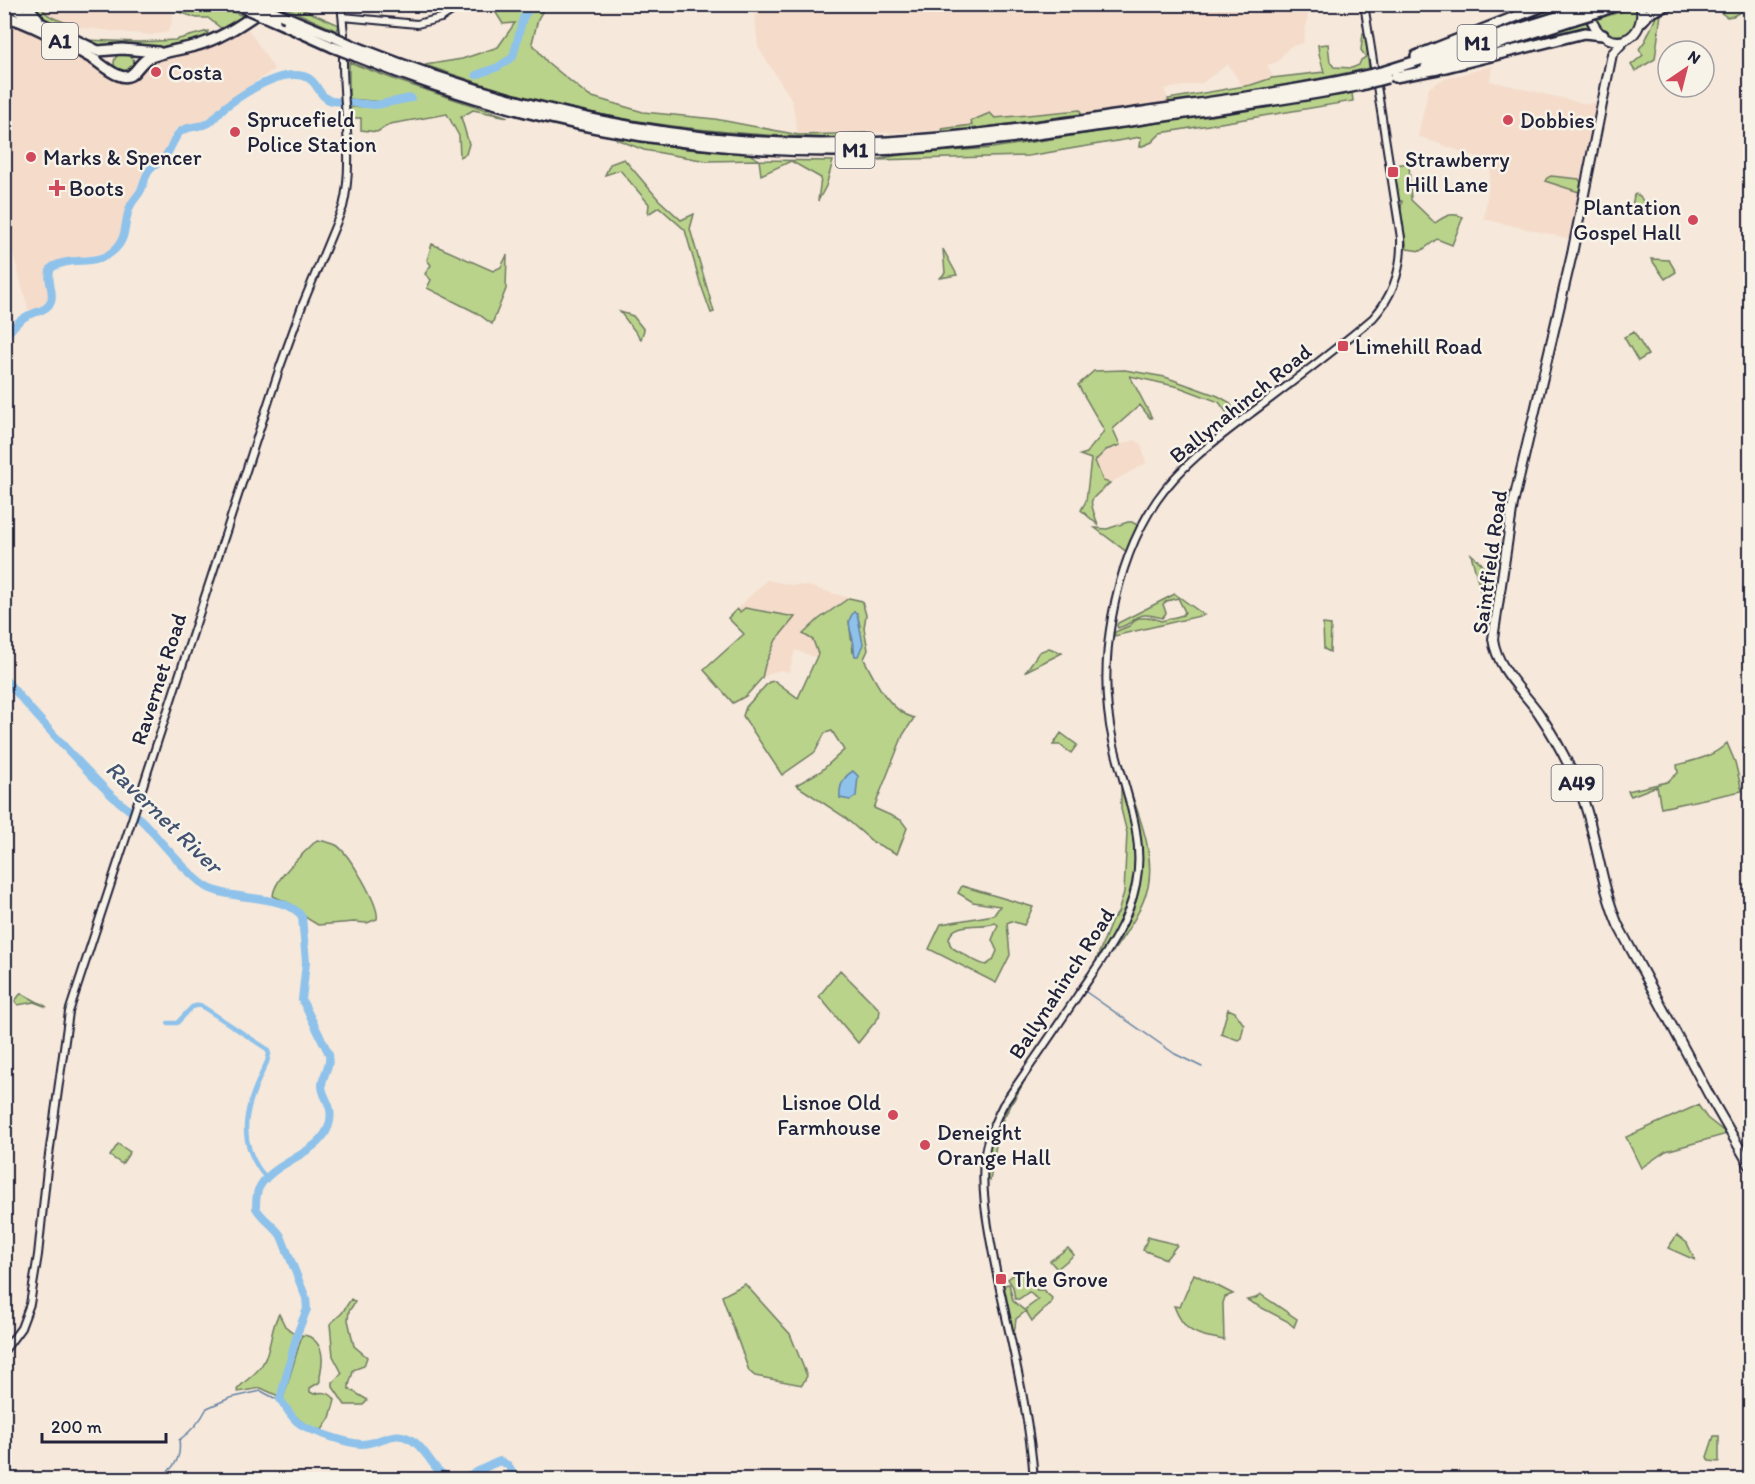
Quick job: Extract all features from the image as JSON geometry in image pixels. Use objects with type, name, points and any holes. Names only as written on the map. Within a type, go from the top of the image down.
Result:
[{"type":"highway","name":"A1","points":[[11,4],[16,10],[45,26],[98,51],[122,49],[170,52]]},
{"type":"highway","points":[[27,4],[36,18],[45,26]]},
{"type":"highway","name":"M1","points":[[257,4],[333,42]]},
{"type":"highway","name":"A1","points":[[4,16],[63,42],[121,76],[134,73],[141,63],[149,58],[202,44],[220,36],[271,4]]},
{"type":"highway","points":[[1388,74],[1418,55],[1548,4]]},
{"type":"highway","name":"M1","points":[[239,6],[356,51],[468,87],[593,120],[700,136],[820,144],[964,136],[1361,81],[1574,15],[1619,4]]},
{"type":"highway","points":[[1642,21],[1649,13],[1669,4]]},
{"type":"highway","points":[[1388,74],[1438,69],[1584,33],[1606,37]]},
{"type":"highway","name":"A1","points":[[112,71],[110,60],[112,54],[122,49]]},
{"type":"highway","points":[[122,49],[135,55],[134,73]]},
{"type":"main road","name":"A49","points":[[1585,4],[1591,21],[1606,37]]},
{"type":"main road","points":[[1612,54],[1626,39],[1637,32],[1642,21],[1640,4]]},
{"type":"main road","points":[[1606,37],[1617,40],[1626,39]]},
{"type":"main road","name":"Saintfield Road","points":[[1606,37],[1612,54],[1572,254],[1514,504],[1493,639],[1503,667],[1547,727],[1573,774],[1587,808],[1607,895],[1618,925],[1709,1095],[1750,1166]]},
{"type":"street","points":[[341,4],[344,34]]},
{"type":"street","points":[[343,17],[417,24],[441,18],[462,4]]},
{"type":"street","name":"Ballynahinch Road","points":[[1034,1479],[1029,1439],[987,1219],[983,1182],[986,1145],[1003,1105],[1115,939],[1134,895],[1137,881],[1138,841],[1112,739],[1108,710],[1107,669],[1111,626],[1117,597],[1129,557],[1142,526],[1165,489],[1190,463],[1235,425],[1373,318],[1385,303],[1394,285],[1401,238],[1364,4]]},
{"type":"street","name":"Ravernet Road","points":[[4,1351],[21,1328],[30,1304],[69,1012],[288,344],[343,207],[348,166],[343,57]]},
{"type":"shaded area","points":[[1326,4],[1327,13],[1308,14],[1303,43],[1289,47],[1277,62],[1267,65],[1277,84],[1244,89],[1228,64],[1202,83],[1164,89],[1170,103],[933,131],[798,135],[792,100],[758,47],[754,5]]},
{"type":"shaded area","points":[[41,5],[174,5],[168,32],[151,35],[76,27],[47,14],[42,10]]},
{"type":"shaded area","points":[[5,20],[50,40],[124,79],[137,79],[145,67],[153,62],[208,48],[248,29],[274,69],[226,103],[211,118],[178,131],[159,159],[143,173],[141,187],[125,211],[123,232],[114,247],[106,253],[61,260],[49,266],[46,271],[50,294],[48,302],[41,308],[29,311],[5,225]]},
{"type":"shaded area","name":"Dobbies","points":[[1492,66],[1490,81],[1586,104],[1599,102],[1571,239],[1484,219],[1492,163],[1418,136],[1429,88],[1442,80]]},
{"type":"shaded area","points":[[1135,440],[1141,445],[1146,463],[1110,483],[1103,481],[1094,461],[1106,450]]},
{"type":"shaded area","points":[[767,580],[808,586],[849,598],[819,619],[804,634],[813,640],[818,654],[816,657],[795,650],[789,672],[781,670],[762,678],[770,652],[786,627],[740,613],[737,609]]},
{"type":"green space","points":[[30,5],[41,5],[49,15],[70,24],[62,29],[39,18]]},
{"type":"green space","points":[[177,5],[212,5],[244,16],[222,29],[208,18],[197,18],[179,12]]},
{"type":"green space","points":[[293,5],[339,25],[337,31],[284,7]]},
{"type":"green space","points":[[509,5],[546,5],[538,19],[532,43],[547,62],[589,96],[643,112],[715,119],[799,135],[869,133],[868,138],[722,132],[650,123],[539,101],[425,65],[462,59],[498,47],[515,23],[503,24],[496,13]]},
{"type":"green space","points":[[1557,5],[1574,5],[1446,47]]},
{"type":"green space","points":[[1710,5],[1750,5],[1750,7],[1727,17]]},
{"type":"green space","points":[[1636,7],[1636,23],[1630,31],[1621,35],[1614,37],[1600,29],[1594,20]]},
{"type":"green space","points":[[1661,14],[1655,59],[1635,71],[1631,65],[1643,55],[1639,49],[1657,15]]},
{"type":"green space","points":[[1586,22],[1589,29],[1453,63],[1575,25]]},
{"type":"green space","points":[[208,31],[207,36],[202,39],[168,48],[123,44],[100,48],[84,40],[140,42],[175,40]]},
{"type":"green space","points":[[1363,33],[1365,33],[1369,68],[1295,83],[1170,103],[1168,99],[1251,85],[1272,78],[1324,72],[1318,45],[1328,44],[1330,62],[1334,67],[1352,68],[1359,65],[1366,57],[1361,50]]},
{"type":"green space","points":[[124,53],[131,56],[134,63],[131,70],[124,73],[117,70],[114,63],[117,56]]},
{"type":"green space","points":[[349,62],[508,117],[473,110],[461,117],[469,144],[466,154],[460,157],[459,136],[447,114],[390,124],[377,132],[361,130],[361,118],[353,118],[350,107],[385,106],[383,102],[349,99]]},
{"type":"green space","points":[[1352,93],[1353,101],[1161,133],[1152,142],[1140,147],[1141,137],[1028,156],[876,160],[919,153],[992,148]]},
{"type":"green space","points":[[1080,110],[1081,114],[943,133],[942,129],[972,125],[971,121],[990,113],[995,118]]},
{"type":"green space","points":[[631,138],[686,149],[748,153],[759,160],[707,161],[644,150],[616,139]]},
{"type":"green space","points":[[624,159],[659,200],[681,220],[694,214],[690,229],[714,312],[711,313],[700,282],[685,230],[659,207],[648,214],[649,204],[620,170],[605,175],[610,164]]},
{"type":"green space","points":[[759,160],[833,161],[826,186],[818,201],[821,178],[791,161],[761,175]]},
{"type":"green space","points":[[1409,163],[1411,200],[1435,223],[1448,216],[1463,217],[1452,245],[1437,239],[1421,251],[1407,249],[1401,210],[1402,201],[1399,201],[1394,168],[1396,165]]},
{"type":"green space","points":[[1551,176],[1579,179],[1581,183],[1579,192],[1545,181]]},
{"type":"green space","points":[[1636,194],[1640,196],[1645,205],[1641,216],[1631,212]]},
{"type":"green space","points":[[432,244],[493,271],[501,267],[507,255],[506,289],[492,324],[477,313],[427,288],[431,280],[425,274],[431,265],[427,260]]},
{"type":"green space","points":[[943,249],[957,275],[940,278],[945,273]]},
{"type":"green space","points":[[1651,259],[1669,260],[1676,272],[1665,279]]},
{"type":"green space","points":[[620,312],[633,316],[644,330],[641,339]]},
{"type":"green space","points":[[1634,332],[1648,355],[1638,361],[1624,337]]},
{"type":"green space","points":[[1125,370],[1165,377],[1218,396],[1229,402],[1239,417],[1227,427],[1227,413],[1219,402],[1179,387],[1130,376],[1152,418],[1140,405],[1113,429],[1120,445],[1106,450],[1095,461],[1103,481],[1110,483],[1092,501],[1098,525],[1081,510],[1086,501],[1091,459],[1080,455],[1087,453],[1104,430],[1078,385],[1094,371]]},
{"type":"green space","points":[[1128,522],[1139,526],[1127,552],[1095,528],[1107,529]]},
{"type":"green space","points":[[1471,554],[1482,564],[1487,583],[1497,591],[1490,629]]},
{"type":"green space","points":[[1175,594],[1204,615],[1114,636],[1115,632],[1129,626],[1138,618],[1153,618],[1161,621],[1183,615],[1185,612],[1178,598],[1163,604],[1166,613],[1162,618],[1141,616],[1118,628],[1118,623]]},
{"type":"green space","points":[[849,598],[862,601],[866,615],[864,628],[868,650],[864,659],[890,702],[897,709],[914,718],[903,735],[874,808],[901,820],[907,828],[897,854],[873,842],[843,816],[796,785],[821,771],[844,750],[832,731],[825,733],[815,752],[782,775],[743,716],[746,707],[769,682],[775,681],[798,698],[818,654],[813,640],[803,634],[819,619]],"holes":[[[854,612],[857,613],[860,626],[853,653],[849,621]]]},
{"type":"green space","points":[[745,608],[795,617],[776,640],[762,678],[746,696],[733,703],[704,670],[744,634],[728,618],[737,609],[740,612]]},
{"type":"green space","points":[[1323,624],[1331,625],[1330,652],[1324,649]]},
{"type":"green space","points":[[1049,648],[1062,653],[1026,671],[1039,652]]},
{"type":"green space","points":[[1061,733],[1077,745],[1071,753],[1060,745],[1053,745]]},
{"type":"green space","points":[[1727,743],[1735,762],[1742,791],[1661,808],[1657,786],[1631,796],[1628,791],[1667,782],[1678,773],[1677,765],[1710,755]]},
{"type":"green space","points":[[1129,786],[1145,835],[1150,874],[1142,905],[1112,953],[1131,915],[1140,884],[1140,841]]},
{"type":"green space","points":[[1121,787],[1133,838],[1135,861],[1133,882],[1128,903],[1119,923],[1093,968],[1112,920],[1118,913],[1124,892],[1127,833],[1121,809]]},
{"type":"green space","points":[[317,840],[336,845],[348,857],[369,891],[377,912],[377,919],[367,923],[318,925],[291,904],[273,896],[278,881]]},
{"type":"green space","points":[[962,886],[1033,907],[1024,925],[1011,921],[1007,923],[1010,955],[996,983],[929,949],[941,924],[994,915],[1000,906],[973,902],[958,893]],"holes":[[[995,923],[998,925],[992,940],[997,951],[993,960],[986,965],[951,946],[949,939],[951,933],[956,929]]]},
{"type":"green space","points":[[840,970],[880,1010],[879,1017],[858,1043],[819,996]]},
{"type":"green space","points":[[21,993],[47,1007],[34,1002],[18,1005],[15,1001]]},
{"type":"green space","points":[[1228,1009],[1235,1012],[1244,1025],[1241,1038],[1238,1040],[1221,1034]]},
{"type":"green space","points":[[1023,1084],[1003,1119],[998,1133],[990,1181],[986,1178],[992,1139],[1002,1117]]},
{"type":"green space","points":[[1698,1105],[1707,1118],[1727,1134],[1666,1151],[1641,1168],[1626,1137]]},
{"type":"green space","points":[[118,1144],[130,1152],[122,1164],[110,1156]]},
{"type":"green space","points":[[1677,1235],[1687,1243],[1695,1260],[1668,1248]]},
{"type":"green space","points":[[1148,1237],[1177,1245],[1166,1259],[1143,1250]]},
{"type":"green space","points":[[1068,1248],[1074,1255],[1057,1269],[1050,1261]]},
{"type":"green space","points":[[1017,1272],[1025,1275],[1037,1290],[1043,1290],[1052,1298],[1051,1303],[1032,1321],[1026,1311],[1016,1319],[1014,1335],[1004,1285],[1009,1284],[1013,1301],[1024,1310],[1038,1300],[1029,1292],[1015,1299],[1013,1287],[1008,1279]]},
{"type":"green space","points":[[1194,1274],[1233,1294],[1225,1297],[1223,1303],[1224,1340],[1192,1331],[1178,1315],[1174,1306],[1180,1307]]},
{"type":"green space","points":[[745,1284],[790,1334],[807,1376],[802,1385],[755,1376],[749,1371],[722,1296]]},
{"type":"green space","points":[[1260,1294],[1297,1319],[1294,1327],[1247,1300],[1256,1298]]},
{"type":"green space","points":[[351,1299],[355,1302],[349,1311],[348,1320],[354,1346],[367,1357],[364,1366],[353,1370],[349,1389],[366,1399],[363,1405],[345,1405],[333,1387],[333,1382],[342,1373],[333,1356],[330,1324],[342,1313]]},
{"type":"green space","points":[[279,1314],[285,1326],[295,1334],[280,1395],[261,1388],[238,1392],[240,1386],[263,1363]]},
{"type":"green space","points":[[302,1335],[313,1339],[319,1345],[322,1354],[320,1382],[310,1388],[310,1392],[326,1393],[335,1400],[330,1418],[322,1430],[299,1419],[283,1399]]},
{"type":"green space","points":[[1714,1436],[1719,1436],[1719,1462],[1709,1461],[1707,1457]]},
{"type":"water","points":[[854,612],[857,613],[863,644],[858,656],[855,656],[849,624]]},
{"type":"water","points":[[853,771],[858,776],[856,796],[850,800],[840,798],[842,783]]},
{"type":"waterway","name":"Ravernet River","points":[[476,75],[498,67],[513,57],[523,18],[532,4]]},
{"type":"waterway","name":"Ravernet River","points":[[4,340],[20,321],[49,305],[52,296],[49,278],[51,268],[65,262],[98,259],[117,247],[123,236],[131,205],[140,192],[147,174],[165,157],[182,130],[209,123],[225,107],[242,95],[283,76],[294,75],[308,78],[323,96],[332,101],[376,105],[411,98]]},
{"type":"waterway","name":"Ravernet River","points":[[4,678],[95,779],[143,821],[181,864],[204,885],[227,894],[284,904],[295,909],[302,917],[306,962],[302,1000],[329,1054],[322,1085],[331,1115],[326,1132],[318,1142],[274,1171],[265,1180],[257,1195],[256,1208],[281,1236],[306,1298],[307,1309],[297,1334],[280,1399],[297,1422],[330,1437],[361,1444],[392,1436],[404,1436],[416,1443],[438,1470],[448,1477],[468,1476],[500,1461],[508,1465],[516,1480]]},
{"type":"waterway","points":[[1086,992],[1175,1054],[1202,1067]]},
{"type":"waterway","points":[[168,1023],[177,1023],[192,1007],[200,1005],[267,1049],[269,1054],[267,1062],[254,1092],[246,1121],[249,1150],[267,1179]]},
{"type":"waterway","points":[[156,1480],[175,1464],[179,1454],[179,1440],[195,1426],[207,1408],[230,1398],[261,1391],[280,1399]]},
{"type":"place","name":"Costa","points":[[156,72]]},
{"type":"place","name":"Dobbies","points":[[1508,120]]},
{"type":"place","name":"Sprucefield Police Station","points":[[235,132]]},
{"type":"place","name":"Marks & Spencer","points":[[31,157]]},
{"type":"place","name":"Strawberry Hill Lane","points":[[1393,172]]},
{"type":"place","name":"Boots","points":[[57,188]]},
{"type":"place","name":"Plantation Gospel Hall","points":[[1693,220]]},
{"type":"place","name":"Limehill Road","points":[[1343,346]]},
{"type":"place","name":"Lisnoe Old Farmhouse","points":[[893,1115]]},
{"type":"place","name":"Deneight Orange Hall","points":[[925,1145]]},
{"type":"place","name":"The Grove","points":[[1001,1279]]}]
